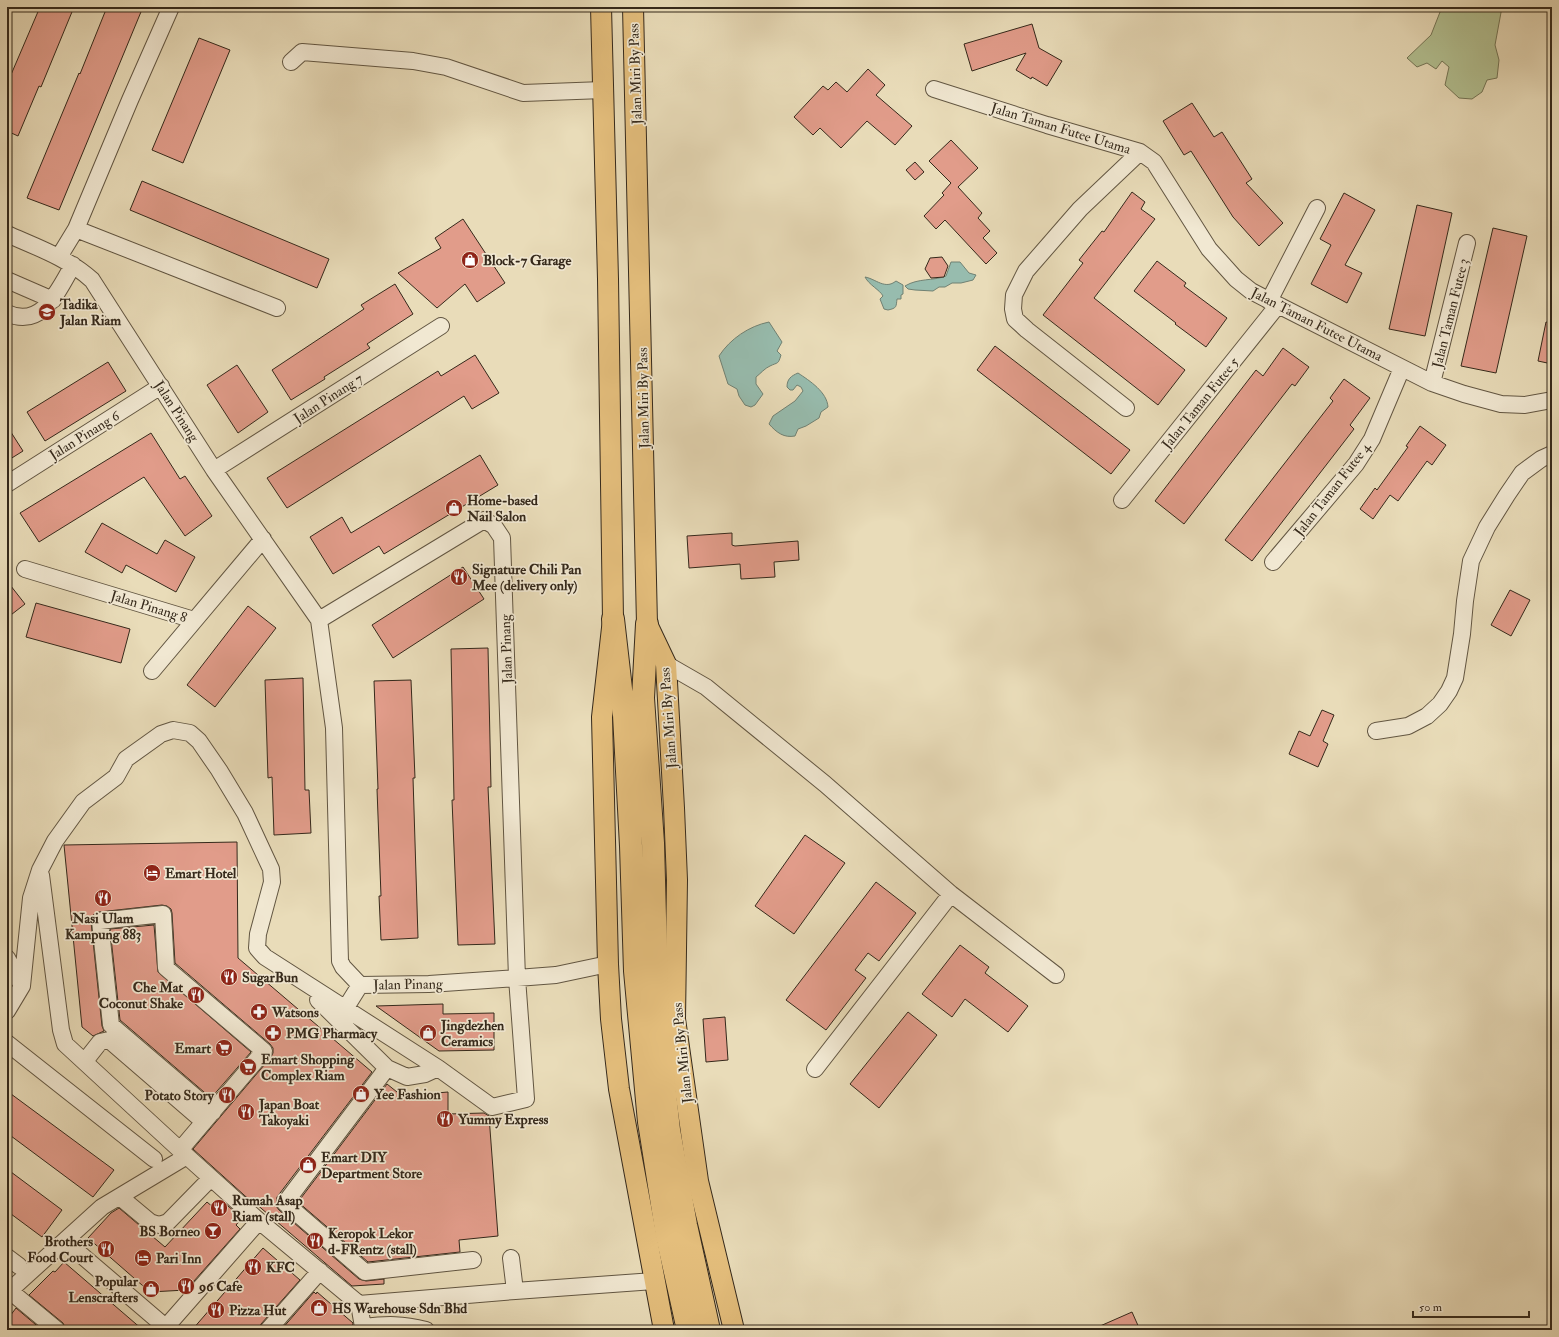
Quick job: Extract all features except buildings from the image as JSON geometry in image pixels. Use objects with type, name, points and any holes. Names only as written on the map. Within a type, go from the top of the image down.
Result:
[{"type":"highway","points":[[613,619],[624,715],[631,846],[635,971],[649,1122],[668,1236],[688,1330]]},
{"type":"highway","points":[[647,624],[643,698],[653,843],[658,1029],[669,1130],[686,1225],[709,1330]]},
{"type":"main road","points":[[601,7],[608,278],[613,619],[602,717],[608,964],[611,1018],[618,1089],[664,1330]]},
{"type":"main road","name":"Jalan Miri By Pass","points":[[633,7],[647,624],[666,664],[677,880],[675,1019],[698,1181],[734,1330]]},
{"type":"street","points":[[7,313],[23,317],[36,315],[53,300],[76,229],[171,7]]},
{"type":"street","points":[[291,62],[302,52],[413,61],[446,66],[523,93],[603,90]]},
{"type":"street","name":"Jalan Taman Futee Utama","points":[[934,88],[1047,125],[1140,152],[1154,162],[1209,249],[1236,279],[1251,291],[1402,368],[1432,383],[1464,394],[1501,404],[1526,405],[1552,400]]},
{"type":"street","points":[[1126,408],[1026,330],[1015,319],[1012,309],[1014,295],[1026,271],[1080,209],[1140,152]]},
{"type":"street","name":"Jalan Taman Futee 5","points":[[1122,500],[1274,303],[1317,208]]},
{"type":"street","points":[[76,229],[277,308]]},
{"type":"street","name":"Jalan Pinang","points":[[7,234],[66,261],[92,280],[162,386],[214,470],[319,620],[334,728],[340,961],[344,967],[360,985],[429,984],[556,975],[608,964]]},
{"type":"street","name":"Jalan Taman Futee 3","points":[[1432,383],[1467,243]]},
{"type":"street","points":[[7,280],[53,300]]},
{"type":"street","name":"Jalan Pinang 7","points":[[214,470],[441,326]]},
{"type":"street","name":"Jalan Taman Futee 4","points":[[1273,562],[1356,464],[1372,439],[1402,368]]},
{"type":"street","name":"Jalan Pinang 6","points":[[7,484],[162,386]]},
{"type":"street","points":[[1376,731],[1408,726],[1427,716],[1440,704],[1449,691],[1455,678],[1471,560],[1487,527],[1522,473],[1541,459],[1552,454]]},
{"type":"street","name":"Jalan Pinang","points":[[319,620],[484,520],[494,526],[502,538],[516,978]]},
{"type":"street","name":"Jalan Pinang 8","points":[[24,569],[194,620],[263,539]]},
{"type":"street","points":[[152,671],[194,620]]},
{"type":"street","points":[[666,664],[706,687],[825,784],[951,894],[1056,975]]},
{"type":"street","points":[[7,1011],[22,986],[31,898],[40,870],[55,841],[83,802],[116,778],[126,759],[161,734],[173,730],[190,733],[199,741],[207,752],[245,813],[271,869],[272,882],[258,934],[257,948],[265,957],[438,1068],[492,1107],[526,1099],[516,978]]},
{"type":"street","points":[[40,870],[61,1030],[65,1044],[259,1221],[359,1304],[362,1328],[388,1324],[408,1325],[426,1330]]},
{"type":"street","points":[[815,1070],[951,894]]},
{"type":"street","points":[[57,1330],[8,1292],[102,1207],[120,1197],[183,1153],[209,1117],[264,1051],[166,968],[163,914],[100,921],[111,1025],[209,1117]]},
{"type":"street","points":[[7,958],[22,986]]},
{"type":"street","points":[[295,976],[387,1068],[407,1077],[425,1074],[438,1068]]},
{"type":"street","points":[[345,1009],[360,985]]},
{"type":"street","points":[[85,1061],[100,1042],[109,1040],[209,1117]]},
{"type":"street","points":[[7,1043],[154,1159]]},
{"type":"street","points":[[387,1068],[285,1203],[365,1272],[473,1260]]},
{"type":"street","points":[[120,1197],[150,1222],[159,1225],[168,1222],[211,1178]]},
{"type":"street","points":[[65,1241],[168,1329],[259,1221]]},
{"type":"street","points":[[511,1258],[515,1291]]},
{"type":"street","points":[[268,1330],[320,1271]]},
{"type":"street","points":[[359,1304],[515,1291],[654,1282]]},
{"type":"shaded area","points":[[1442,7],[1502,7],[1495,45],[1499,60],[1497,78],[1487,80],[1482,92],[1472,99],[1459,98],[1445,85],[1449,67],[1442,61],[1436,69],[1427,63],[1417,67],[1407,58],[1431,35]]},
{"type":"shaded area","points":[[951,262],[960,262],[969,273],[976,275],[973,280],[961,283],[952,283],[945,287],[939,287],[933,291],[908,289],[905,286],[910,283],[946,276]]},
{"type":"shaded area","points":[[865,277],[884,284],[896,281],[903,285],[903,294],[901,295],[901,299],[897,299],[895,308],[888,310],[884,309],[880,299],[883,296]]},
{"type":"shaded area","points":[[769,322],[782,342],[777,351],[781,355],[777,363],[766,368],[756,377],[756,384],[763,394],[755,405],[751,407],[745,405],[739,396],[737,389],[728,384],[719,356],[734,339],[741,334],[754,327]]},
{"type":"shaded area","points":[[798,373],[813,383],[825,396],[828,407],[821,412],[819,418],[798,429],[795,436],[787,436],[775,430],[769,424],[773,416],[795,401],[803,391],[801,387],[797,385],[793,390],[790,390],[787,387],[790,378]]},
{"type":"place","name":"Block-7 Garage","points":[[470,260]]},
{"type":"place","name":"Tadika Jalan Riam","points":[[47,312]]},
{"type":"place","name":"Home-based Nail Salon","points":[[454,508]]},
{"type":"place","name":"Signature Chili Pan Mee (delivery only)","points":[[459,577]]},
{"type":"place","name":"Emart Hotel","points":[[152,873]]},
{"type":"place","name":"Nasi Ulam Kampung 883","points":[[103,898]]},
{"type":"place","name":"SugarBun","points":[[229,977]]},
{"type":"place","name":"Che Mat Coconut Shake","points":[[196,995]]},
{"type":"place","name":"Watsons","points":[[259,1012]]},
{"type":"place","name":"PMG Pharmacy","points":[[273,1033]]},
{"type":"place","name":"Jingdezhen Ceramics","points":[[428,1033]]},
{"type":"place","name":"Emart","points":[[224,1048]]},
{"type":"place","name":"Emart Shopping Complex Riam","points":[[248,1067]]},
{"type":"place","name":"Yee Fashion","points":[[361,1094]]},
{"type":"place","name":"Potato Story","points":[[227,1095]]},
{"type":"place","name":"Japan Boat Takoyaki","points":[[246,1112]]},
{"type":"place","name":"Yummy Express","points":[[445,1119]]},
{"type":"place","name":"Emart DIY Department Store","points":[[308,1165]]},
{"type":"place","name":"Rumah Asap Riam (stall)","points":[[219,1208]]},
{"type":"place","name":"BS Borneo","points":[[213,1231]]},
{"type":"place","name":"Keropok Lekor d-FRentz (stall)","points":[[315,1241]]},
{"type":"place","name":"Brothers Food Court","points":[[106,1249]]},
{"type":"place","name":"Pari Inn","points":[[143,1258]]},
{"type":"place","name":"KFC","points":[[253,1267]]},
{"type":"place","name":"96 Cafe","points":[[186,1286]]},
{"type":"place","name":"Popular Lenscrafters","points":[[151,1289]]},
{"type":"place","name":"HS Warehouse Sdn Bhd","points":[[319,1308]]},
{"type":"place","name":"Pizza Hut","points":[[216,1310]]}]
